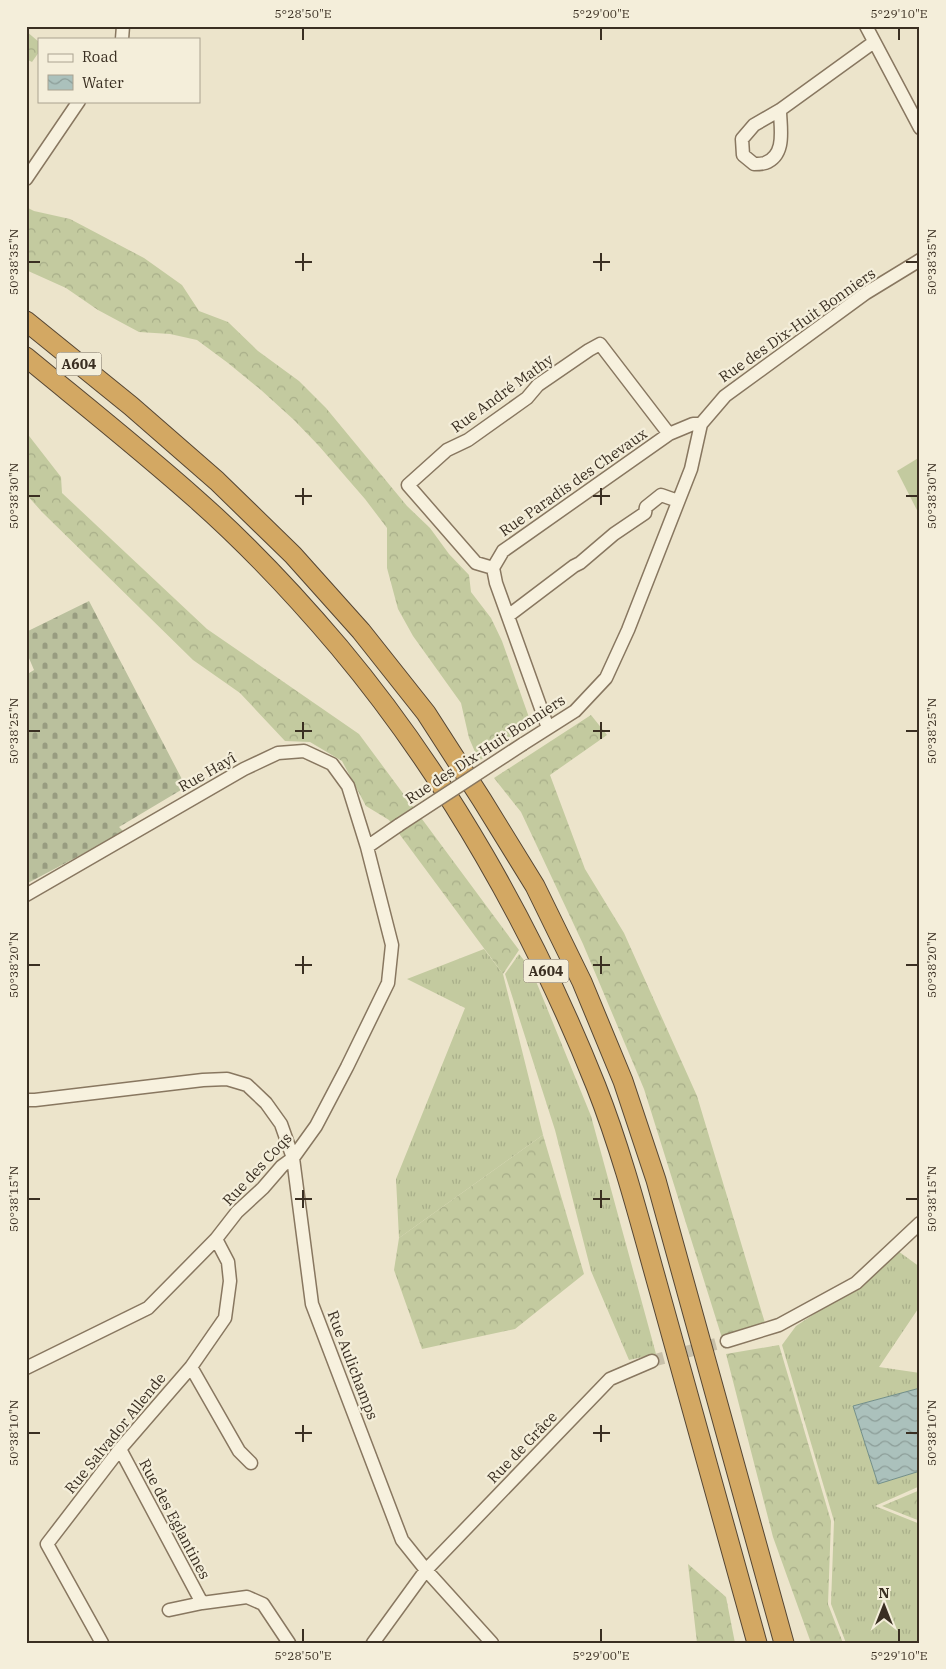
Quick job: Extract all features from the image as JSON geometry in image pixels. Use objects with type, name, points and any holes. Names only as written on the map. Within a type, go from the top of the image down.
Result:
[{"type":"highway","name":"A604","points":[[26,321],[131,406],[217,481],[292,555],[348,617],[426,713],[535,886],[582,982],[623,1081],[656,1180],[784,1643]]},
{"type":"highway","name":"A604","points":[[26,358],[198,501],[273,573],[333,640],[402,729],[460,816],[511,900],[556,992],[606,1116],[632,1197],[756,1643]]},
{"type":"street","points":[[866,26],[920,128]]},
{"type":"street","points":[[780,110],[874,42]]},
{"type":"street","points":[[26,179],[78,102]]},
{"type":"street","name":"Rue des Dix-Huit Bonniers","points":[[367,847],[574,711],[606,678],[628,630],[691,469],[701,424],[724,396],[866,293],[920,260]]},
{"type":"street","name":"Rue André Mathy","points":[[493,568],[476,563],[408,484],[446,450],[468,440],[527,398],[538,385],[600,344],[669,434]]},
{"type":"street","points":[[669,434],[693,424],[701,424]]},
{"type":"street","name":"Rue Paradis des Chevaux","points":[[493,568],[503,551],[669,434]]},
{"type":"street","points":[[508,616],[574,566],[580,564],[614,534],[645,513],[646,508],[661,495],[678,501]]},
{"type":"street","points":[[493,568],[496,582],[548,728]]},
{"type":"street","name":"Rue Hayî","points":[[26,895],[244,769],[278,753],[304,751],[332,764],[348,786],[367,847]]},
{"type":"street","name":"Rue des Coqs","points":[[26,1368],[148,1308],[216,1239],[237,1212],[263,1188],[282,1166],[293,1158],[316,1126],[348,1067],[388,983],[392,945],[367,847]]},
{"type":"street","name":"Rue Aulichamps","points":[[26,1100],[227,1079],[247,1085],[266,1103],[281,1124],[293,1158],[312,1304],[402,1540],[426,1570],[492,1643]]},
{"type":"street","points":[[727,1341],[780,1325],[856,1283],[920,1223]]},
{"type":"street","name":"Rue Salvador Allende","points":[[102,1643],[47,1544],[120,1449],[191,1367],[225,1318],[230,1282],[228,1262],[216,1239]]},
{"type":"street","name":"Rue de Grâce","points":[[373,1643],[426,1570],[610,1379],[652,1360]]},
{"type":"street","points":[[191,1367],[239,1451],[251,1463]]},
{"type":"street","name":"Rue des Eglantines","points":[[120,1449],[202,1603]]},
{"type":"street","name":"Rue des Eglantines","points":[[169,1610],[247,1597],[263,1604],[289,1643]]},
{"type":"green space","points":[[26,31],[38,41],[38,53],[32,62],[26,59]]},
{"type":"green space","points":[[26,207],[34,211],[70,219],[144,258],[182,285],[199,311],[228,322],[258,351],[299,381],[326,408],[407,506],[430,528],[449,554],[469,575],[471,592],[491,618],[502,641],[531,723],[479,761],[469,738],[461,703],[413,636],[398,609],[387,568],[387,528],[365,499],[294,420],[261,390],[197,340],[170,334],[139,332],[98,310],[66,288],[26,270]]},
{"type":"green space","points":[[26,432],[61,477],[62,493],[207,629],[359,734],[519,950],[503,974],[389,820],[366,806],[342,761],[310,742],[285,741],[240,693],[193,660],[26,494]]},
{"type":"green space","points":[[920,457],[920,516],[897,471]]},
{"type":"green space","points":[[89,601],[186,787],[119,827],[124,832],[26,884],[26,675],[34,670],[26,651],[26,632]]},
{"type":"green space","points":[[591,715],[607,735],[550,775],[585,869],[624,933],[697,1096],[765,1323],[722,1338],[644,1089],[583,944],[521,812],[494,778]]},
{"type":"green space","points":[[484,949],[503,974],[543,1135],[399,1238],[396,1179],[465,1008],[407,979]]},
{"type":"green space","points":[[519,954],[531,969],[591,1116],[656,1354],[629,1360],[591,1271],[555,1130],[505,974]]},
{"type":"green space","points":[[543,1135],[584,1274],[515,1329],[422,1349],[394,1270],[399,1238]]},
{"type":"green space","points":[[898,1251],[920,1267],[920,1306],[879,1367],[920,1373],[920,1388],[853,1406],[878,1484],[920,1471],[920,1486],[875,1506],[920,1524],[920,1643],[846,1643],[831,1604],[834,1521],[782,1345],[796,1326],[858,1285]]},
{"type":"green space","points":[[779,1345],[831,1521],[828,1604],[843,1643],[811,1643],[773,1537],[726,1354]]},
{"type":"green space","points":[[920,1490],[920,1521],[882,1506]]},
{"type":"green space","points":[[688,1564],[726,1597],[735,1643],[697,1643]]},
{"type":"water","points":[[920,1388],[920,1471],[878,1484],[853,1406]]},
{"type":"tunnel","points":[[652,1361],[727,1341]]}]
